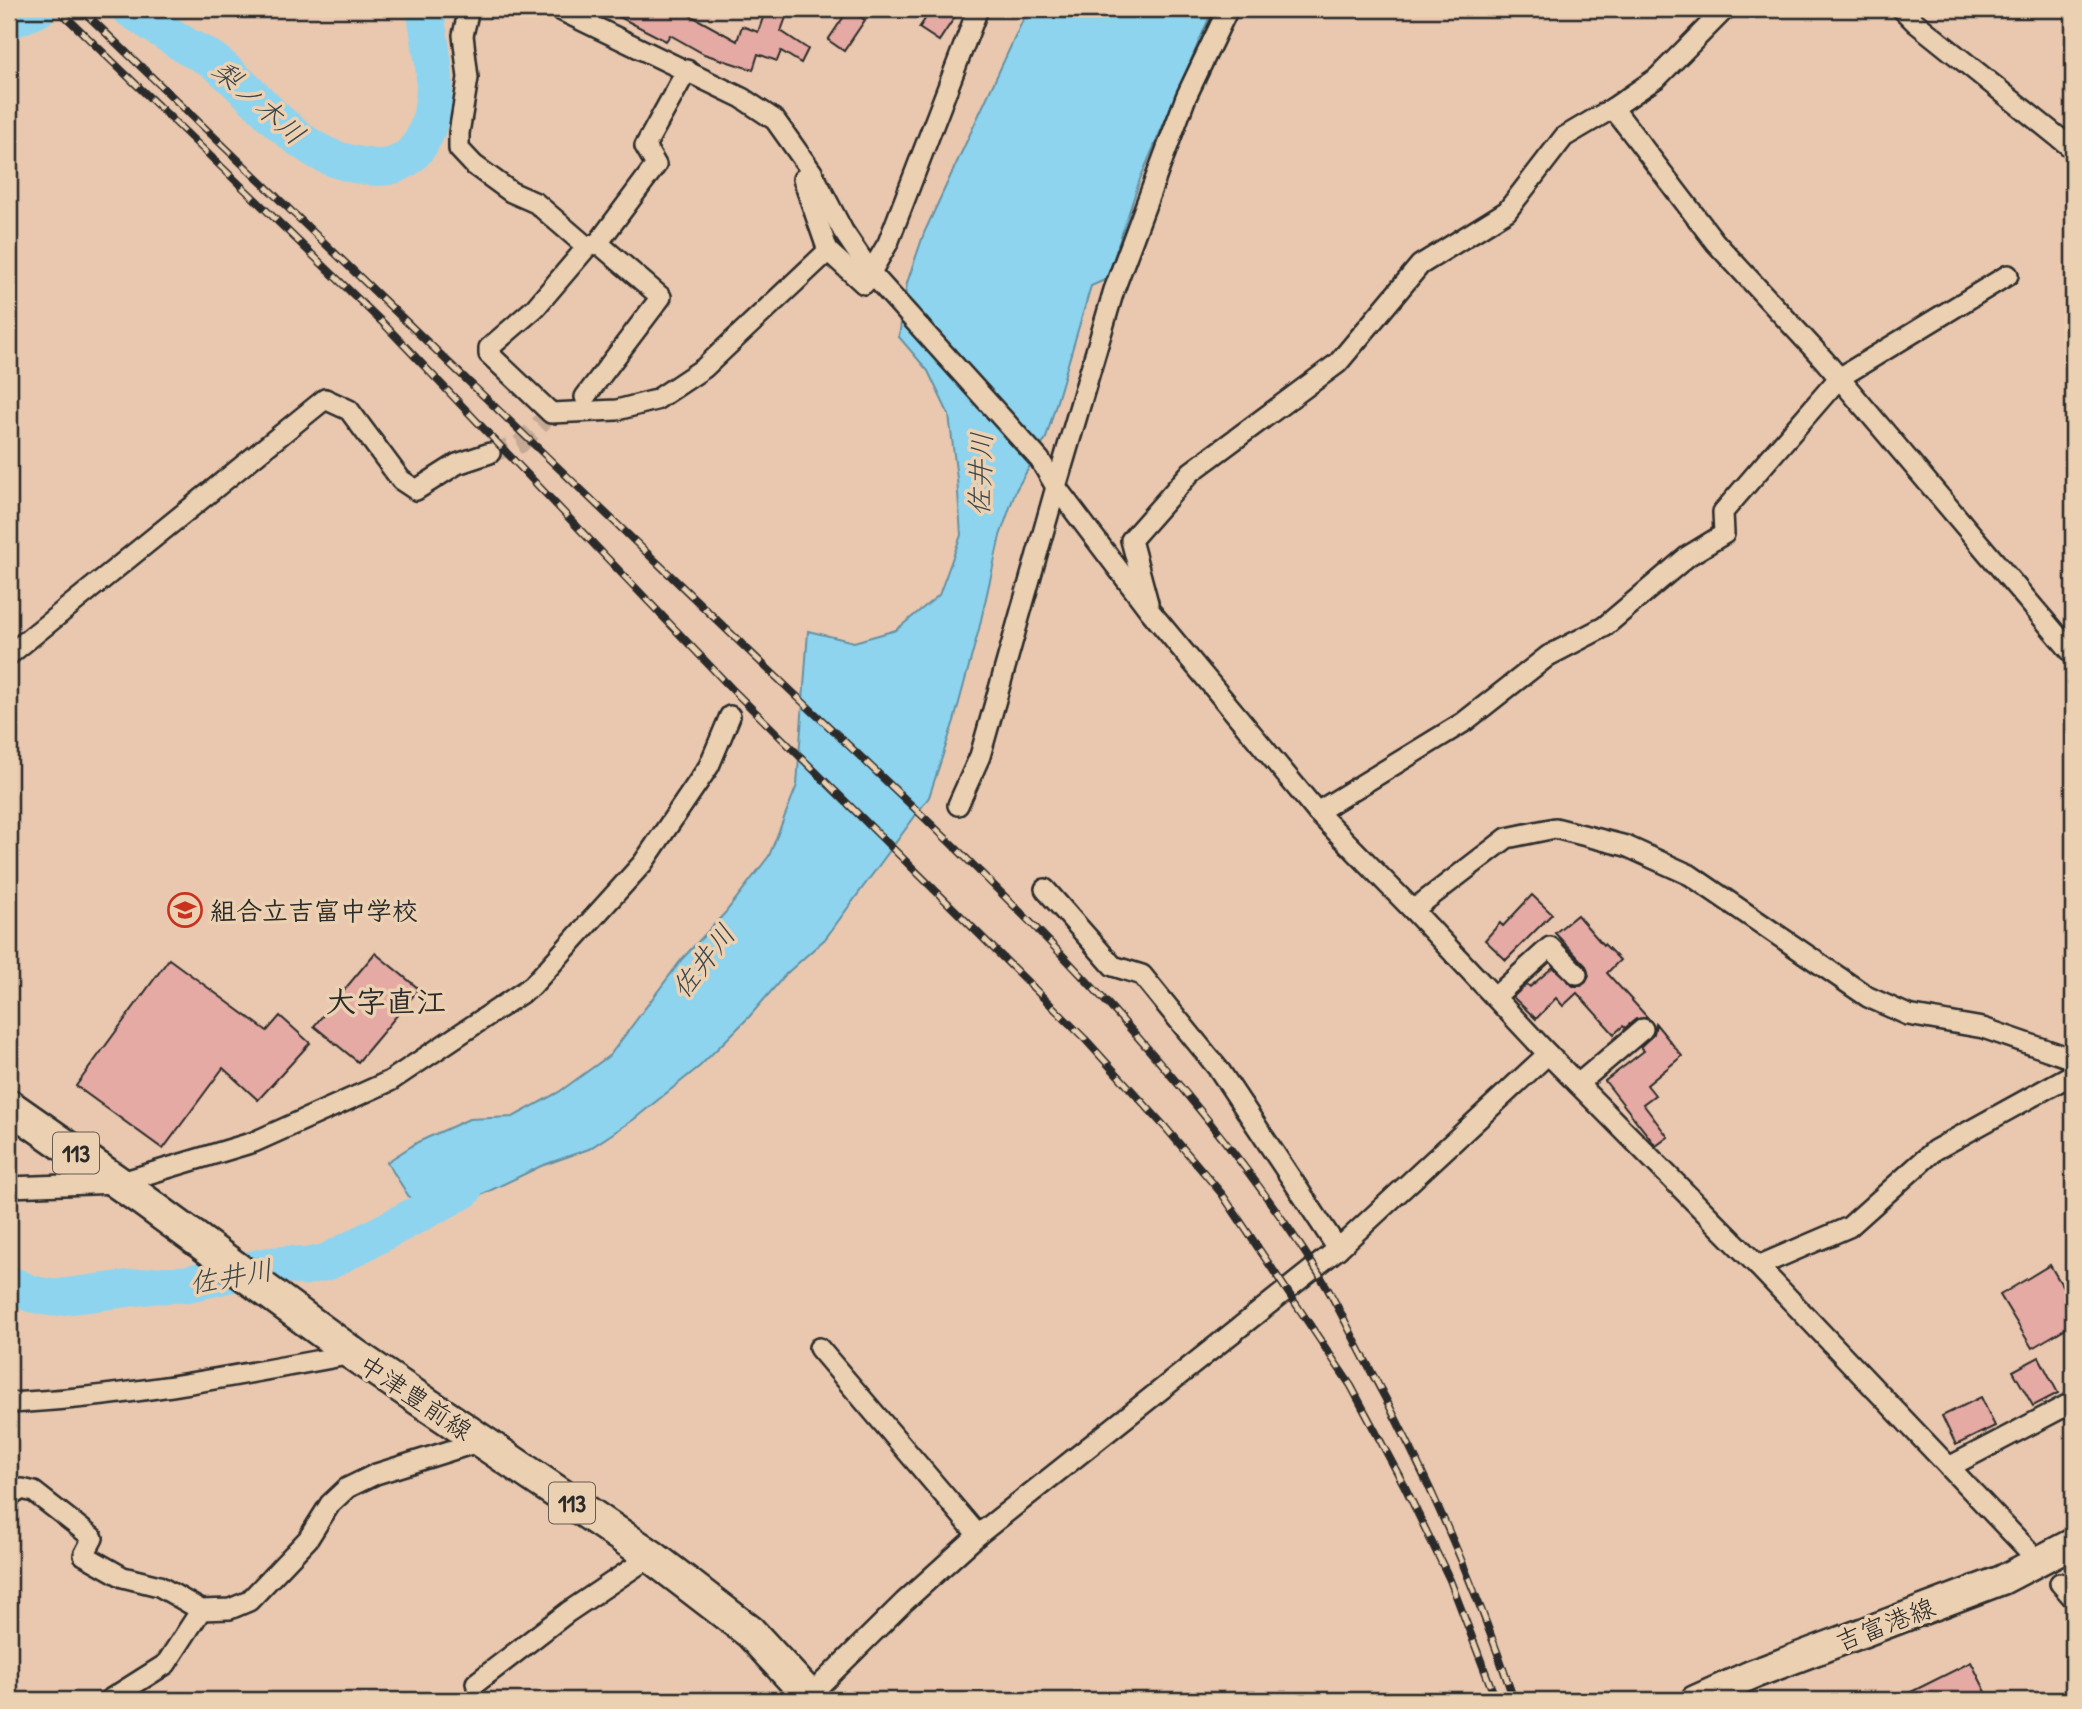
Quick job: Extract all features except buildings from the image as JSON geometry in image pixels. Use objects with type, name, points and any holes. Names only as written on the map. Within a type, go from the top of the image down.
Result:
[{"type":"main road","name":"中津豊前線","points":[[9,1106],[320,1327],[353,1354],[651,1556],[750,1632],[809,1699]]},
{"type":"main road","name":"吉富港線","points":[[1695,1700],[1751,1675],[2002,1580],[2073,1543]]},
{"type":"street","points":[[469,9],[463,35],[468,78],[459,149],[474,165],[511,192],[536,203],[661,297],[584,397]]},
{"type":"street","points":[[558,9],[742,98],[775,120],[812,172],[843,231],[872,274],[1046,468],[1056,487],[1150,611],[1317,812],[1548,1054],[1758,1266],[2028,1550]]},
{"type":"street","points":[[812,172],[803,179],[828,251],[864,284],[888,243],[978,9]]},
{"type":"street","points":[[958,805],[981,756],[1114,290],[1186,97],[1228,9]]},
{"type":"street","points":[[1150,611],[1132,540],[1191,472],[1338,363],[1420,265],[1507,211],[1564,137],[1613,108],[1658,76],[1725,9]]},
{"type":"street","points":[[1912,14],[2073,149]]},
{"type":"street","points":[[687,71],[645,146],[656,165],[593,245],[535,307],[489,348],[489,354],[551,413],[617,410],[656,400],[704,368],[828,251]]},
{"type":"street","points":[[1613,108],[1715,242],[1839,377],[2073,654]]},
{"type":"street","points":[[1317,812],[1464,722],[1548,656],[1604,627],[1688,556],[1724,534],[1723,512],[1839,377],[2008,275]]},
{"type":"street","points":[[9,655],[325,400],[349,410],[401,481],[416,490],[457,464],[490,453]]},
{"type":"street","points":[[9,1187],[131,1191],[254,1142],[390,1081],[532,986],[643,863],[709,765],[730,716]]},
{"type":"street","points":[[1413,910],[1507,838],[1555,828],[1626,846],[1690,875],[1868,997],[1909,1015],[1983,1028],[2073,1059]]},
{"type":"street","points":[[1045,889],[1113,966],[1142,975],[1220,1071],[1338,1249]]},
{"type":"street","points":[[1495,997],[1550,947],[1577,974]]},
{"type":"street","points":[[1578,1084],[1643,1029]]},
{"type":"street","points":[[809,1699],[904,1602],[978,1535],[1338,1249],[1548,1054]]},
{"type":"street","points":[[1758,1266],[1849,1227],[1935,1150],[2073,1073]]},
{"type":"street","points":[[819,1348],[978,1535]]},
{"type":"street","points":[[9,1403],[58,1401],[159,1389],[353,1354]]},
{"type":"street","points":[[1949,1467],[2073,1402]]},
{"type":"street","points":[[9,1497],[22,1489],[34,1492],[93,1538],[84,1555],[123,1577],[159,1586],[201,1610],[230,1609],[249,1601],[308,1539],[330,1504],[347,1489],[376,1474],[481,1441]]},
{"type":"street","points":[[476,1683],[568,1612],[651,1556]]},
{"type":"street","points":[[109,1700],[166,1664],[201,1610]]},
{"type":"water","points":[[1028,9],[1213,9],[1140,179],[1107,279],[1091,286],[1046,438],[1016,490],[1000,536],[954,721],[929,797],[825,939],[786,974],[749,1017],[700,1066],[633,1120],[589,1149],[541,1166],[425,1222],[387,1162],[418,1142],[469,1119],[513,1117],[559,1092],[610,1055],[682,959],[725,913],[769,856],[797,785],[808,631],[854,642],[896,630],[939,595],[961,535],[957,479],[949,415],[928,371],[899,337],[907,283],[924,233]]},
{"type":"waterway","name":"梨ノ木川","points":[[9,21],[38,9]]},
{"type":"waterway","name":"梨ノ木川","points":[[130,9],[215,62],[286,128],[311,147],[340,160],[371,167],[390,166],[406,160],[426,133],[434,97],[434,78],[425,9]]},
{"type":"waterway","name":"佐井川","points":[[9,1284],[32,1294],[53,1298],[156,1285],[186,1284],[266,1266],[288,1264],[304,1267],[327,1262],[464,1190]]},
{"type":"tunnel","points":[[490,453],[520,444],[551,413]]},
{"type":"railway","points":[[58,9],[384,324],[731,688],[1085,1039],[1222,1194],[1351,1386],[1404,1485],[1450,1580],[1496,1700]]},
{"type":"railway","points":[[81,9],[961,853],[1115,1011],[1187,1094],[1254,1180],[1317,1271],[1336,1304],[1408,1443],[1447,1527],[1514,1700]]},
{"type":"place","name":"組合立吉富中学校","points":[[185,910]]},
{"type":"district","name":"大字直江","points":[[386,1001]]}]
